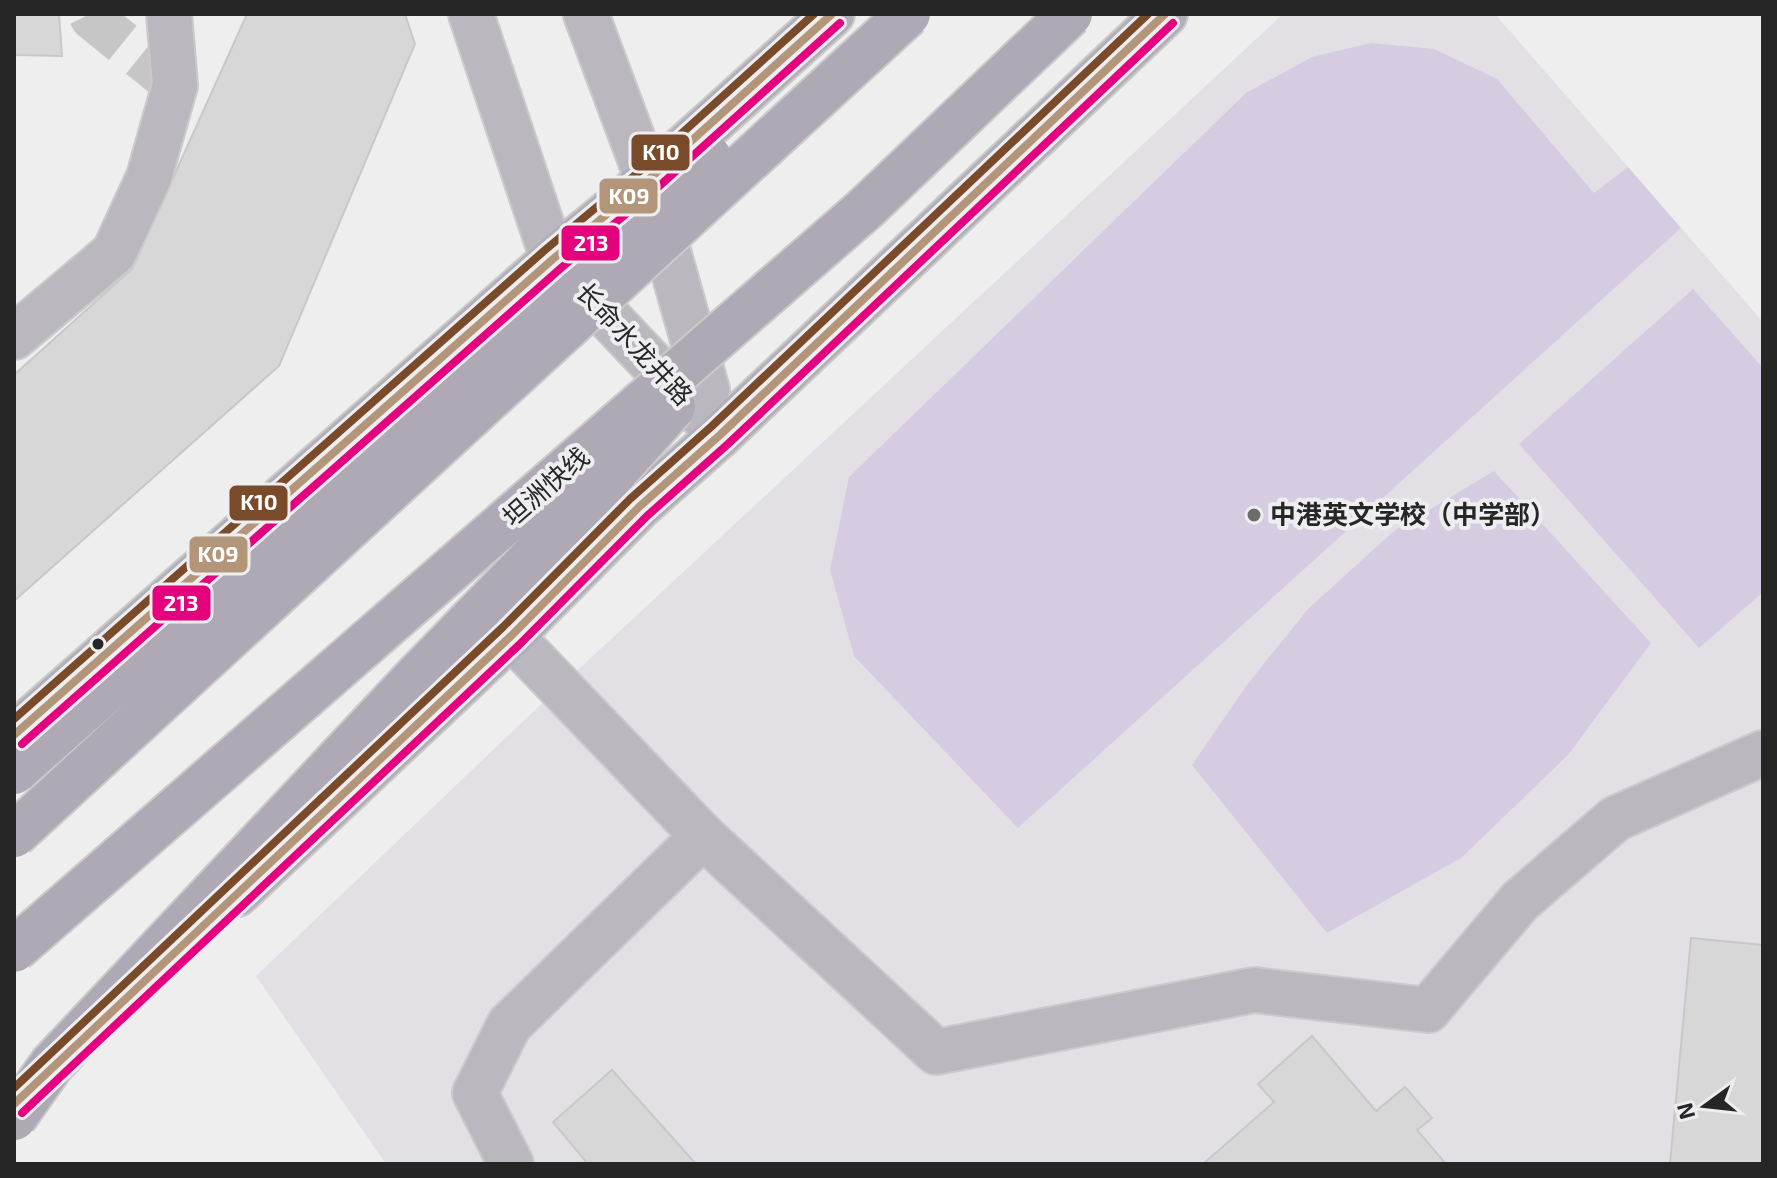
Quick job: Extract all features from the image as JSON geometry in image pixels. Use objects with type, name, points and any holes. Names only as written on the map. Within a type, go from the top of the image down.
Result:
[{"type":"highway","points":[[14,772],[818,60],[874,14]]},
{"type":"highway","points":[[14,835],[908,14]]},
{"type":"highway","name":"坦洲快线","points":[[14,950],[865,209],[1070,14]]},
{"type":"highway","points":[[14,1118],[52,1064],[416,677],[606,482],[795,270]]},
{"type":"main road","points":[[14,735],[553,259],[648,180],[832,14]]},
{"type":"main road","points":[[14,1104],[511,636],[639,507],[720,435],[1165,14]]},
{"type":"street","points":[[14,337],[114,253],[149,177],[175,85],[169,14]]},
{"type":"street","name":"长命水龙井路","points":[[471,14],[553,259],[720,435]]},
{"type":"street","name":"长命水龙井路","points":[[586,14],[648,180],[720,435]]},
{"type":"street","points":[[511,636],[703,836],[936,1052],[1254,990],[1428,1010],[1520,901],[1615,819],[1763,753]]},
{"type":"street","points":[[511,1164],[475,1093],[509,1025],[703,836]]},
{"type":"shaded area","name":"中港英文学校（中学部）","points":[[1283,14],[1495,14],[1763,322],[1763,1164],[386,1164],[256,976],[536,709]]},
{"type":"shaded area","points":[[1371,43],[1434,49],[1497,79],[1594,193],[1628,167],[1681,228],[1018,828],[854,656],[830,570],[849,477],[1246,93],[1312,57]]},
{"type":"shaded area","points":[[1693,289],[1763,368],[1763,592],[1699,648],[1519,444]]},
{"type":"shaded area","points":[[1494,471],[1651,643],[1568,755],[1461,858],[1327,933],[1192,765],[1247,685],[1308,609],[1394,531]]},
{"type":"building","points":[[14,14],[59,14],[62,56],[14,55]]},
{"type":"building","points":[[247,14],[405,14],[415,44],[279,366],[14,601],[14,375],[132,269]]},
{"type":"building","points":[[1691,938],[1763,945],[1763,1164],[1670,1164]]},
{"type":"building","points":[[1312,1036],[1376,1111],[1405,1087],[1432,1118],[1417,1130],[1446,1164],[1203,1164],[1274,1102],[1258,1084]]},
{"type":"building","points":[[612,1070],[696,1164],[588,1164],[553,1122]]},
{"type":"tunnel","points":[[90,14],[175,85]]},
{"type":"transit line","name":"K10","points":[[14,719],[545,250],[640,171],[814,14]]},
{"type":"transit line","name":"K09","points":[[14,735],[553,259],[648,180],[832,14]]},
{"type":"transit line","name":"K10","points":[[14,1088],[503,627],[630,499],[712,426],[1148,14]]},
{"type":"transit line","name":"K09","points":[[14,1104],[511,636],[639,507],[720,435],[1165,14]]},
{"type":"transit line","name":"213","points":[[22,744],[561,268],[656,189],[840,23]]},
{"type":"transit line","name":"213","points":[[22,1113],[519,645],[647,516],[728,444],[1173,23]]},
{"type":"place","name":"中港英文学校（中学部）","points":[[1254,515]]}]
